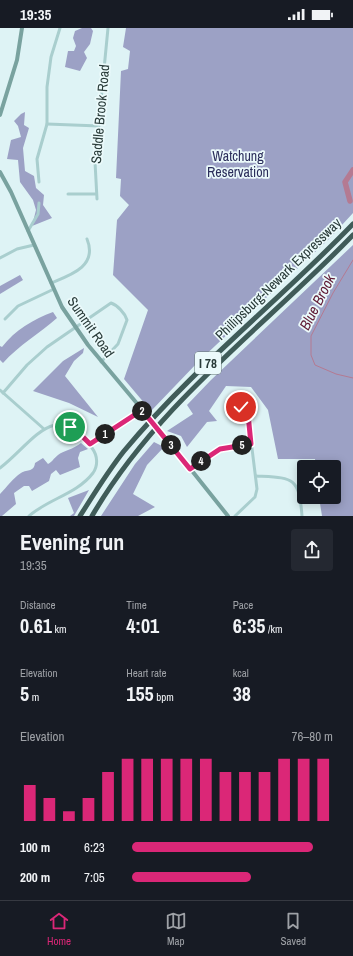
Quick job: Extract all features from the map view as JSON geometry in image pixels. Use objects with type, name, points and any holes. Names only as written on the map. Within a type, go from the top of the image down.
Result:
[{"type":"highway","name":"Phillipsburg-Newark Expressway","points":[[80,516],[98,487],[144,428],[220,351],[353,224]]},
{"type":"highway","name":"Phillipsburg-Newark Expressway","points":[[92,516],[120,472],[142,444],[186,396],[220,361],[353,235]]},
{"type":"main road","points":[[0,115],[17,60],[22,28]]},
{"type":"main road","name":"Summit Road","points":[[0,172],[62,307],[101,362],[169,442],[228,516]]},
{"type":"street","points":[[39,182],[37,159],[47,124],[47,87],[53,44],[60,28]]},
{"type":"street","name":"Saddle Brook Road","points":[[97,199],[95,169],[108,28]]},
{"type":"street","points":[[47,124],[99,126]]},
{"type":"street","points":[[68,194],[96,194]]},
{"type":"street","points":[[28,231],[38,214],[39,203]]},
{"type":"street","points":[[51,283],[73,274],[87,263],[90,253],[87,239]]},
{"type":"street","points":[[0,258],[17,249],[34,245]]},
{"type":"street","points":[[5,319],[18,306],[54,289]]},
{"type":"street","points":[[3,393],[42,351],[109,303],[115,304],[126,316],[127,320],[118,344],[101,362]]},
{"type":"street","points":[[0,390],[44,428]]},
{"type":"street","points":[[235,516],[256,493],[256,476],[248,414],[244,408],[241,407]]},
{"type":"street","points":[[90,444],[143,412]]},
{"type":"street","points":[[0,468],[44,428],[56,425],[70,427],[79,433],[90,444],[96,454],[97,460],[96,467],[91,475],[71,491],[46,503],[29,516]]},
{"type":"street","points":[[190,469],[220,449],[251,444]]},
{"type":"street","points":[[256,476],[282,477],[293,482],[300,494],[302,516]]},
{"type":"green space","points":[[82,28],[91,28],[93,31],[90,44],[84,52],[87,58],[80,71],[65,67],[68,51],[74,51],[76,46],[73,38],[75,31]]},
{"type":"green space","name":"Watchung Reservation","points":[[126,28],[353,28],[353,213],[330,238],[199,361],[151,411],[124,379],[148,310],[113,275],[117,220],[129,205],[120,196],[121,179],[116,178],[121,71],[128,69],[130,51],[123,47]]},
{"type":"green space","points":[[25,112],[24,125],[29,128],[23,148],[25,171],[34,176],[36,188],[44,195],[43,205],[52,218],[32,226],[36,210],[33,200],[20,182],[18,160],[7,159],[11,140],[21,137],[18,126],[14,121]]},
{"type":"green space","points":[[353,245],[353,516],[322,516],[320,504],[341,504],[341,460],[278,459],[268,410],[251,387],[226,386],[209,411],[217,421],[207,422],[187,447],[181,436],[167,431],[193,414],[187,405],[211,380]]},
{"type":"green space","points":[[20,275],[23,280],[0,294],[0,286]]},
{"type":"green space","points":[[53,312],[57,318],[3,363],[0,360],[0,346],[2,347],[13,335],[25,326]]},
{"type":"green space","points":[[84,348],[83,353],[74,361],[65,376],[98,417],[69,403],[33,391],[63,361]]},
{"type":"green space","points":[[154,442],[164,447],[147,465],[133,494],[155,507],[138,516],[101,516],[135,464]]},
{"type":"green space","points":[[81,443],[88,449],[80,452],[78,458],[80,467],[60,475],[56,470],[51,474],[49,481],[32,491],[29,486],[24,486],[14,493],[16,504],[0,516],[0,494],[15,477],[32,469],[35,463],[43,458],[48,464],[56,456]]},
{"type":"green space","points":[[89,490],[74,516],[70,516],[74,513],[68,498]]},
{"type":"waterway","name":"Blue Brook","points":[[350,201],[345,182],[353,170]]},
{"type":"waterway","name":"Blue Brook","points":[[353,260],[333,293],[311,336],[311,355],[315,365],[336,374],[353,378]]},
{"type":"route","points":[[70,427],[74,428],[90,444],[142,410],[190,469],[212,452],[229,446],[251,444],[248,414],[244,408],[241,407]]}]
